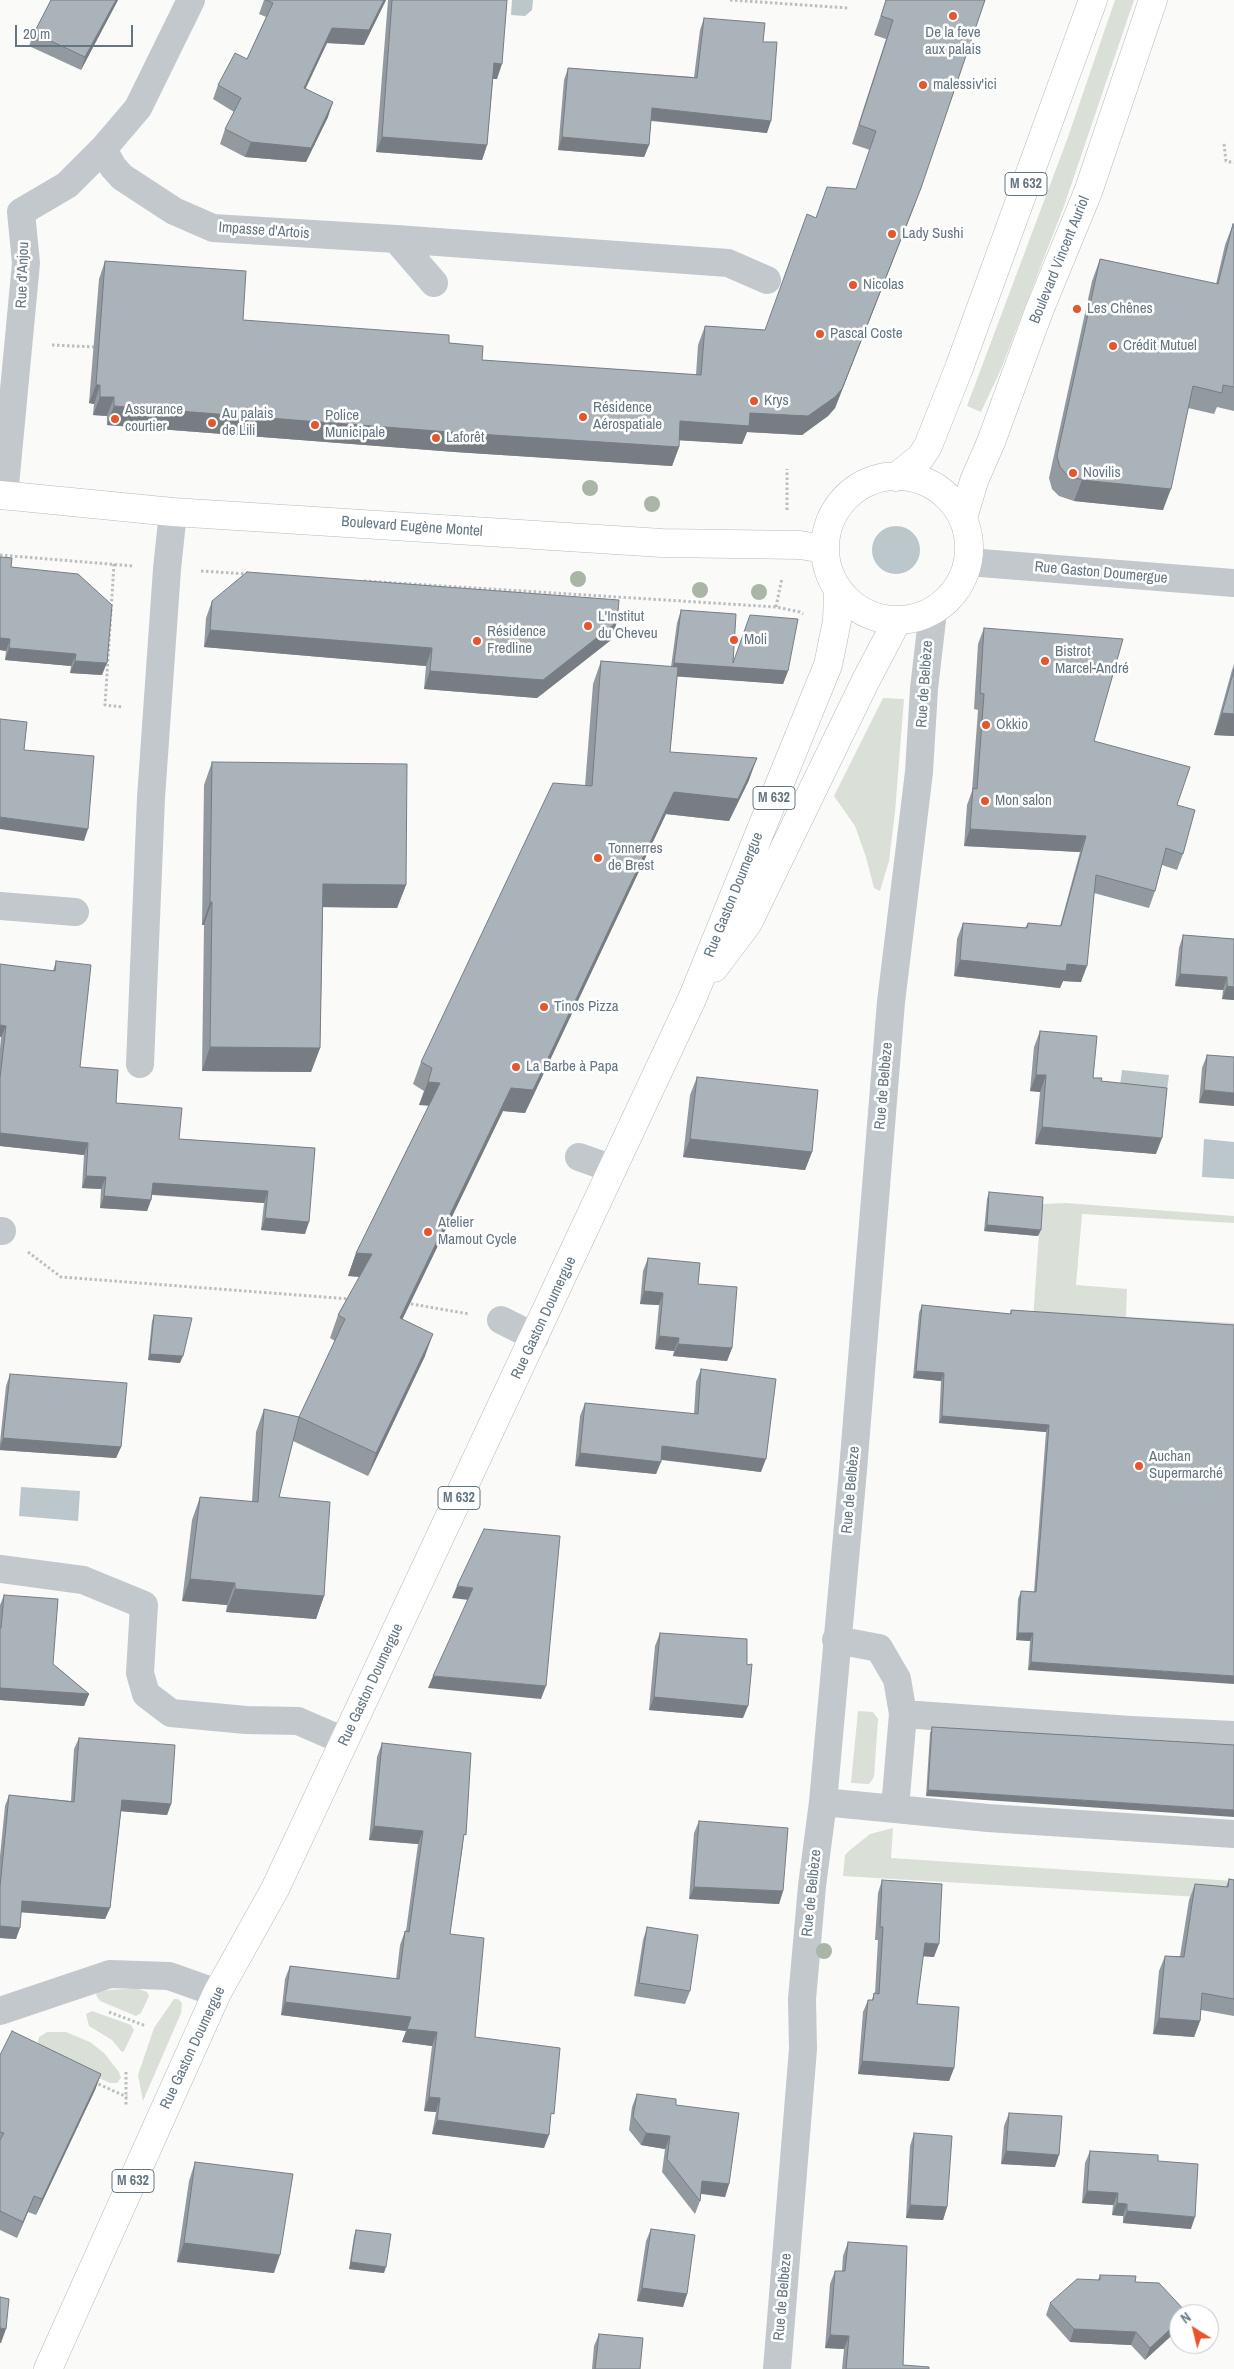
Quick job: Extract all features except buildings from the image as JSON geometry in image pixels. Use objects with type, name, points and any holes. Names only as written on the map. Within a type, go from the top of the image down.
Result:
[{"type":"main road","name":"M 632","points":[[896,477],[921,457],[928,446],[959,368],[1093,0]]},
{"type":"main road","name":"Boulevard Vincent Auriol","points":[[963,518],[974,481],[991,442],[1040,311],[1088,192],[1152,0]]},
{"type":"main road","points":[[896,477],[917,478],[937,486],[952,499],[963,518],[969,545],[968,562],[964,577],[946,602],[916,619],[898,621],[875,618],[854,608],[838,592],[828,572],[824,549],[828,527],[838,507],[853,490],[873,480],[896,477]]},
{"type":"main road","name":"Boulevard Eugène Montel","points":[[2,496],[173,512],[662,543],[800,545],[824,549]]},
{"type":"main road","name":"Rue Gaston Doumergue","points":[[48,2369],[217,1993],[275,1889],[692,999],[828,665],[837,621],[838,592]]},
{"type":"main road","name":"Rue Gaston Doumergue","points":[[692,999],[748,923],[866,680],[898,621]]},
{"type":"street","name":"Rue d'Anjou","points":[[2,496],[26,263],[10,210],[67,185],[103,149],[138,108],[191,0]]},
{"type":"street","name":"Impasse d'Artois","points":[[103,149],[112,168],[122,178],[174,211],[213,228],[728,263],[767,280]]},
{"type":"street","points":[[396,239],[434,283]]},
{"type":"street","points":[[140,1064],[151,798],[167,569],[173,512]]},
{"type":"street","name":"Rue Gaston Doumergue","points":[[968,562],[1234,583]]},
{"type":"street","name":"Rue de Belbèze","points":[[777,2369],[803,2049],[802,2000],[812,1886],[822,1802],[854,1460],[891,1002],[919,772],[924,689],[933,611]]},
{"type":"street","points":[[0,906],[75,912]]},
{"type":"street","points":[[579,1157],[613,1169]]},
{"type":"street","points":[[501,1320],[535,1337]]},
{"type":"street","points":[[0,1569],[83,1580],[144,1604],[140,1673],[146,1694],[171,1713],[264,1721],[298,1721],[344,1742]]},
{"type":"street","points":[[836,1640],[879,1648],[897,1679],[903,1714],[895,1808]]},
{"type":"street","points":[[903,1714],[1121,1730],[1234,1735]]},
{"type":"street","points":[[822,1802],[988,1818],[1234,1834]]},
{"type":"street","points":[[0,2011],[110,1974],[169,1976],[217,1993]]},
{"type":"path","points":[[730,0],[848,8]]},
{"type":"path","points":[[1224,144],[1226,161],[1234,163]]},
{"type":"path","points":[[19,342],[102,348]]},
{"type":"path","points":[[788,469],[788,498]]},
{"type":"path","points":[[0,555],[167,569],[256,574]]},
{"type":"path","points":[[355,580],[776,607]]},
{"type":"path","points":[[1,1231],[61,1277],[354,1299]]},
{"type":"path","points":[[403,1303],[501,1320]]},
{"type":"path","points":[[90,2080],[127,2097]]},
{"type":"shaded area","points":[[512,0],[533,0],[532,10],[525,16],[511,15]]},
{"type":"shaded area","points":[[1115,0],[1134,0],[1064,206],[1001,369],[981,412],[967,406],[1068,137]]},
{"type":"shaded area","points":[[891,526],[901,526],[913,533],[920,545],[920,555],[913,567],[901,574],[891,574],[883,570],[876,563],[872,555],[872,545],[876,537],[883,530]]},
{"type":"shaded area","points":[[883,698],[904,699],[889,861],[880,891],[874,888],[855,826],[834,796]]},
{"type":"shaded area","points":[[1122,1070],[1169,1075],[1166,1098],[1119,1093]]},
{"type":"shaded area","points":[[1204,1139],[1234,1142],[1234,1179],[1202,1177]]},
{"type":"shaded area","points":[[1066,1203],[1234,1216],[1234,1223],[1082,1214],[1076,1285],[1127,1289],[1126,1317],[1234,1323],[1234,1333],[1033,1320],[1041,1204]]},
{"type":"shaded area","points":[[21,1487],[80,1491],[78,1521],[19,1516]]},
{"type":"shaded area","points":[[858,1711],[873,1712],[878,1719],[874,1777],[869,1784],[851,1783]]},
{"type":"shaded area","points":[[893,1828],[891,1858],[1234,1881],[1234,1899],[843,1876],[845,1855],[849,1851],[870,1834]]},
{"type":"shaded area","points":[[136,1988],[147,1992],[149,1996],[141,2013],[136,2016],[100,2001],[96,1995],[98,1991]]},
{"type":"shaded area","points":[[174,1999],[178,1999],[182,2003],[181,2013],[143,2101],[138,2075],[154,2028]]},
{"type":"shaded area","points":[[92,2011],[131,2025],[134,2030],[124,2051],[122,2052],[112,2040],[89,2026],[86,2014]]},
{"type":"shaded area","points":[[47,2032],[66,2032],[90,2042],[104,2053],[119,2072],[121,2078],[117,2083],[110,2083],[44,2053],[39,2048],[38,2042],[39,2037]]},
{"type":"place","name":"De la feve aux palais","points":[[953,16]]},
{"type":"place","name":"malessiv'ici","points":[[923,85]]},
{"type":"place","name":"Lady Sushi","points":[[892,234]]},
{"type":"place","name":"Nicolas","points":[[853,285]]},
{"type":"place","name":"Les Chênes","points":[[1077,309]]},
{"type":"place","name":"Pascal Coste","points":[[820,334]]},
{"type":"place","name":"Crédit Mutuel","points":[[1113,346]]},
{"type":"place","name":"Krys","points":[[754,401]]},
{"type":"place","name":"Résidence Aérospatiale","points":[[583,417]]},
{"type":"place","name":"Assurance courtier","points":[[115,419]]},
{"type":"place","name":"Au palais de Lili","points":[[212,423]]},
{"type":"place","name":"Police Municipale","points":[[315,425]]},
{"type":"place","name":"Laforêt","points":[[436,438]]},
{"type":"place","name":"Novilis","points":[[1073,473]]},
{"type":"place","name":"L'Institut du Cheveu","points":[[588,626]]},
{"type":"place","name":"Moli","points":[[734,640]]},
{"type":"place","name":"Résidence Fredline","points":[[477,641]]},
{"type":"place","name":"Bistrot Marcel-André","points":[[1045,661]]},
{"type":"place","name":"Okkio","points":[[986,725]]},
{"type":"place","name":"Mon salon","points":[[985,801]]},
{"type":"place","name":"Tonnerres de Brest","points":[[598,858]]},
{"type":"place","name":"Tinos Pizza","points":[[544,1007]]},
{"type":"place","name":"La Barbe à Papa","points":[[516,1067]]},
{"type":"place","name":"Atelier Mamout Cycle","points":[[428,1232]]},
{"type":"place","name":"Auchan Supermarché","points":[[1139,1466]]}]
